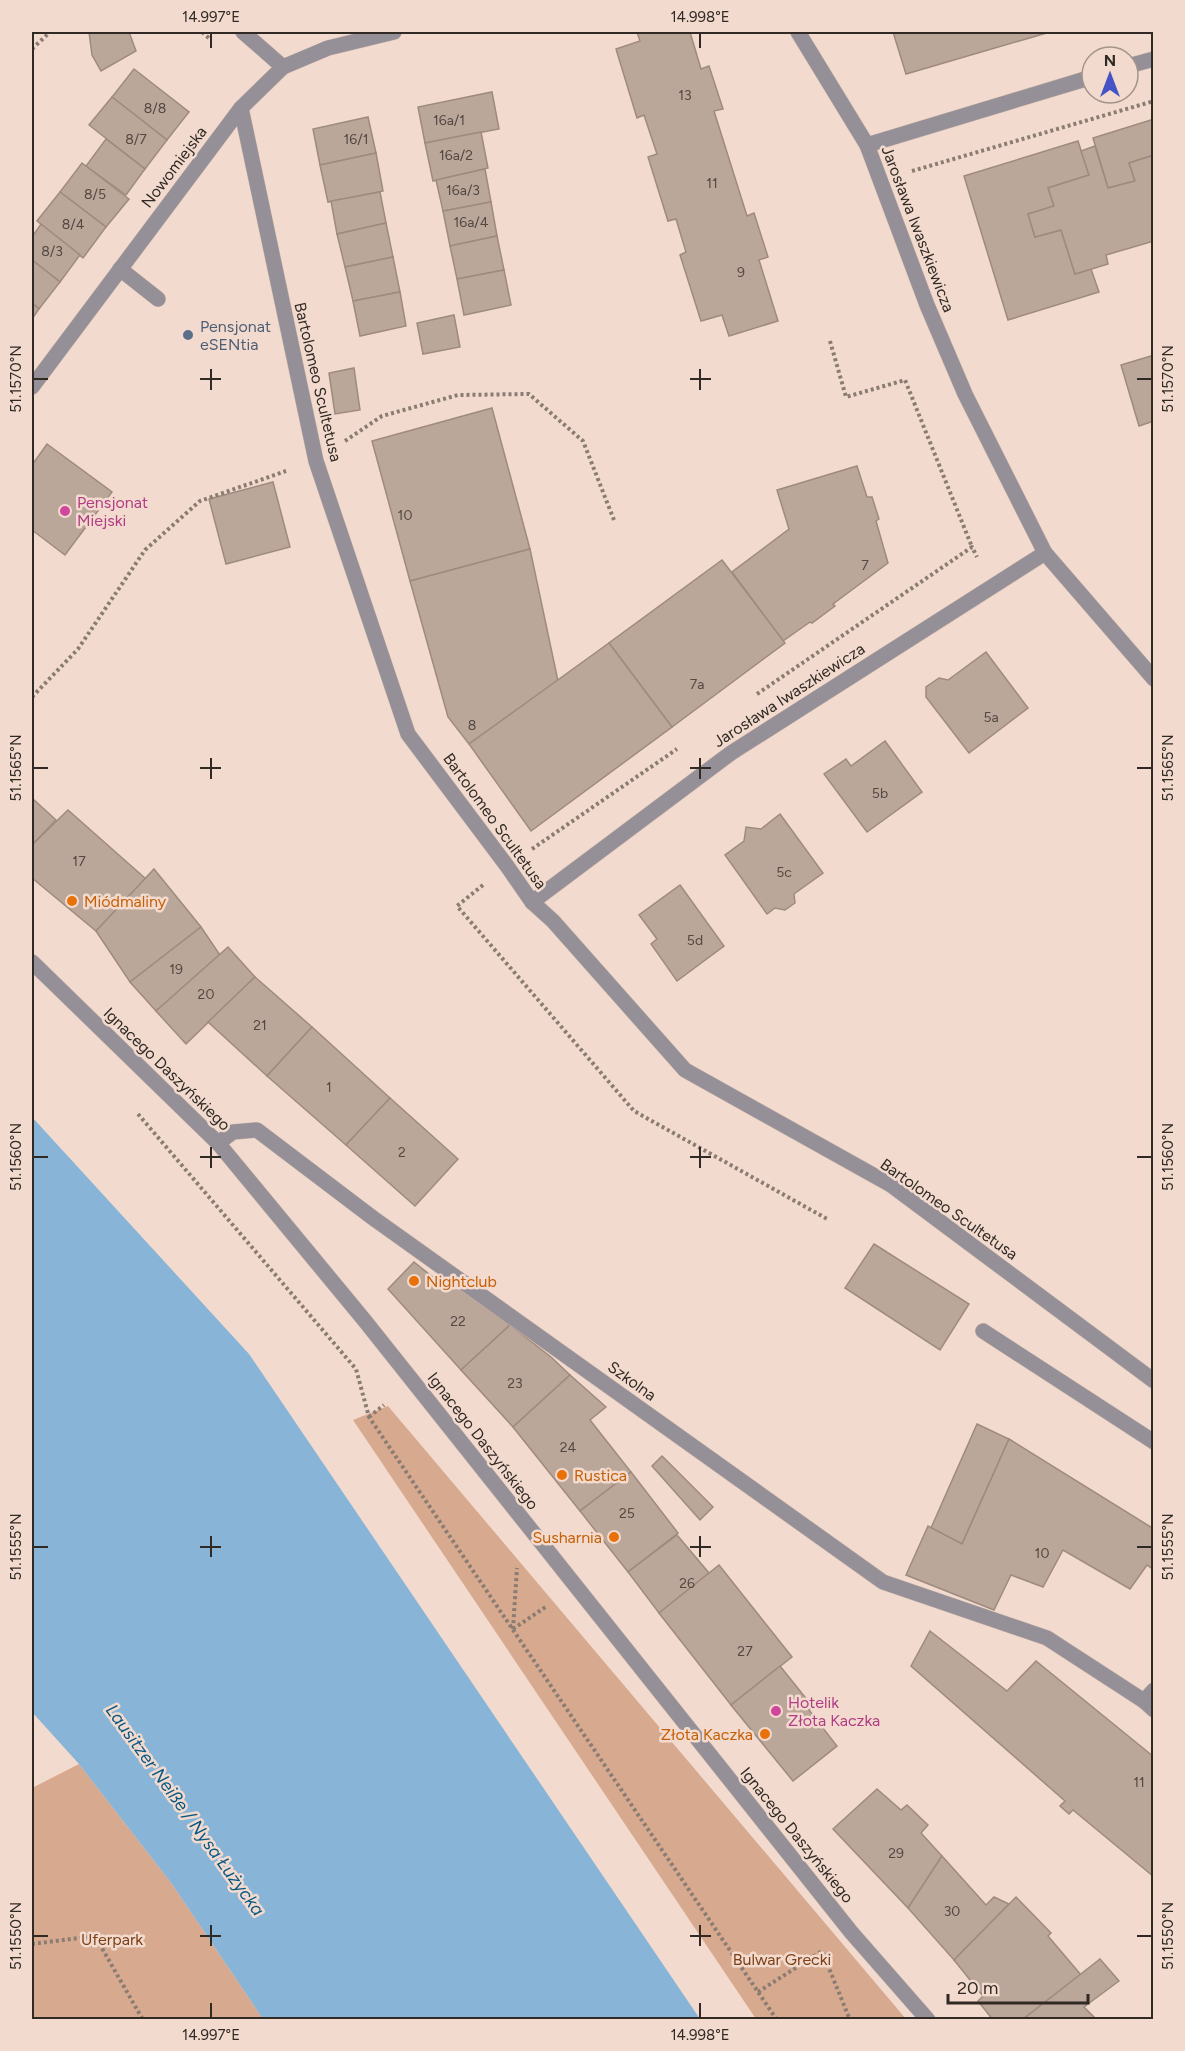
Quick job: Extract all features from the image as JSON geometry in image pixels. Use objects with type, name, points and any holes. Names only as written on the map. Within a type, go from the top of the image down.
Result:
[{"type":"street","points":[[243,32],[283,67]]},
{"type":"street","name":"Nowomiejska","points":[[32,387],[241,108],[283,67],[328,48],[394,32]]},
{"type":"street","name":"Jarosława Iwaszkiewicza","points":[[798,32],[867,145],[927,305],[965,394],[1045,553],[1154,679]]},
{"type":"street","name":"Jarosława Iwaszkiewicza","points":[[867,145],[1080,81]]},
{"type":"street","name":"Bartolomeo Scultetusa","points":[[241,108],[316,461],[408,734],[532,902],[553,921],[685,1070],[891,1185],[1154,1381]]},
{"type":"street","points":[[120,269],[158,299]]},
{"type":"street","name":"Jarosława Iwaszkiewicza","points":[[532,902],[731,753],[1045,553]]},
{"type":"street","name":"Ignacego Daszyńskiego","points":[[32,962],[218,1143],[365,1321],[851,1932],[928,2019]]},
{"type":"street","name":"Szkolna","points":[[218,1143],[233,1132],[257,1130],[373,1218],[883,1582],[1047,1638],[1150,1700]]},
{"type":"street","points":[[983,1331],[1154,1442]]},
{"type":"path","points":[[32,48],[50,32]]},
{"type":"path","points":[[881,181],[1154,101]]},
{"type":"path","points":[[830,341],[846,397],[905,380],[972,547],[992,586]]},
{"type":"path","points":[[756,695],[972,547]]},
{"type":"path","points":[[32,697],[78,649]]},
{"type":"path","points":[[678,749],[507,866],[457,906],[634,1111],[829,1220]]},
{"type":"path","points":[[132,1108],[356,1369],[369,1417],[777,2019]]},
{"type":"path","points":[[369,1417],[384,1405]]},
{"type":"path","points":[[513,1630],[517,1568]]},
{"type":"path","points":[[513,1630],[547,1606]]},
{"type":"path","points":[[32,1944],[95,1936],[143,2019]]},
{"type":"path","points":[[758,1992],[822,1951],[850,2019]]},
{"type":"green space","name":"Bulwar Grecki","points":[[388,1406],[906,2019],[756,2019],[353,1420]]},
{"type":"green space","name":"Uferpark","points":[[79,1764],[172,1884],[263,2019],[32,2020],[32,1788]]},
{"type":"water","name":"Lausitzer Neiße / Nysa Łużycka","points":[[32,1117],[249,1354],[700,2019],[263,2019],[172,1884],[79,1764],[32,1712]]},
{"type":"building","points":[[89,32],[129,32],[136,51],[101,71],[92,55]]},
{"type":"building","points":[[637,32],[690,32],[701,69],[709,66],[723,109],[714,111],[747,216],[754,213],[768,257],[759,260],[778,321],[729,336],[722,315],[701,321],[680,255],[686,252],[676,219],[668,221],[648,157],[657,154],[644,115],[637,118],[616,49],[640,41]]},
{"type":"building","points":[[893,32],[1050,32],[906,74]]},
{"type":"building","points":[[134,69],[189,112],[167,140],[112,97]]},
{"type":"building","points":[[492,92],[499,129],[425,143],[418,107]]},
{"type":"building","points":[[112,97],[167,140],[145,169],[89,125]]},
{"type":"building","points":[[368,117],[376,153],[320,165],[313,129]]},
{"type":"building","points":[[1154,119],[1154,155],[1129,163],[1135,181],[1108,188],[1093,138]]},
{"type":"building","points":[[481,132],[488,168],[433,181],[425,143]]},
{"type":"building","points":[[106,139],[145,169],[126,195],[86,166]]},
{"type":"building","points":[[1078,141],[1089,175],[1048,188],[1054,206],[1028,214],[1035,237],[1061,230],[1075,274],[1091,269],[1099,292],[1008,320],[964,176]]},
{"type":"building","points":[[1095,146],[1108,188],[1135,181],[1129,163],[1154,155],[1154,241],[1106,255],[1108,264],[1075,274],[1061,230],[1035,237],[1028,214],[1054,206],[1048,188],[1089,175],[1081,151]]},
{"type":"building","points":[[376,153],[383,191],[328,202],[320,165]]},
{"type":"building","points":[[82,163],[129,199],[106,227],[60,192]]},
{"type":"building","points":[[485,169],[491,202],[443,211],[436,180]]},
{"type":"building","points":[[60,192],[106,227],[83,258],[37,221]]},
{"type":"building","points":[[380,192],[386,223],[337,234],[331,201]]},
{"type":"building","points":[[491,202],[497,236],[450,246],[443,211]]},
{"type":"building","points":[[386,223],[393,257],[345,267],[337,234]]},
{"type":"building","points":[[41,224],[80,255],[60,282],[32,260],[32,237]]},
{"type":"building","points":[[497,236],[504,270],[457,279],[450,246]]},
{"type":"building","points":[[393,257],[400,292],[353,301],[345,267]]},
{"type":"building","points":[[32,260],[60,282],[39,309],[32,303]]},
{"type":"building","points":[[504,270],[511,305],[464,315],[457,279]]},
{"type":"building","points":[[400,292],[406,326],[360,336],[353,301]]},
{"type":"building","points":[[32,303],[39,309],[32,319]]},
{"type":"building","points":[[454,315],[460,347],[423,354],[417,323]]},
{"type":"building","points":[[1154,355],[1154,421],[1139,426],[1121,365]]},
{"type":"building","points":[[354,368],[360,410],[335,414],[329,373]]},
{"type":"building","points":[[492,408],[530,549],[410,581],[372,441]]},
{"type":"building","name":"Pensjonat Miejski","points":[[47,444],[112,492],[65,555],[32,530],[32,465]]},
{"type":"building","points":[[857,466],[867,497],[872,497],[888,563],[833,604],[835,606],[783,641],[732,572],[789,529],[777,490]]},
{"type":"building","points":[[273,482],[290,547],[226,564],[209,499]]},
{"type":"building","points":[[530,549],[558,681],[469,744],[448,717],[410,581]]},
{"type":"building","points":[[722,560],[785,643],[672,727],[609,643]]},
{"type":"building","points":[[609,643],[672,727],[531,831],[469,744]]},
{"type":"building","points":[[986,652],[1028,708],[969,753],[926,697],[926,687],[939,678],[948,680]]},
{"type":"building","points":[[885,741],[922,792],[867,832],[824,774],[846,759],[851,766]]},
{"type":"building","points":[[32,798],[56,820],[32,845]]},
{"type":"building","points":[[68,810],[146,879],[96,931],[32,878],[32,845]]},
{"type":"building","points":[[780,814],[823,873],[794,894],[795,903],[785,910],[775,908],[767,914],[725,855],[744,841],[746,827],[761,829]]},
{"type":"building","points":[[154,869],[201,927],[130,982],[96,931]]},
{"type":"building","points":[[680,885],[724,946],[677,981],[651,944],[657,939],[639,915]]},
{"type":"building","points":[[201,927],[220,955],[156,1011],[130,982]]},
{"type":"building","points":[[228,947],[255,977],[186,1044],[156,1011]]},
{"type":"building","points":[[255,977],[312,1027],[267,1076],[208,1022]]},
{"type":"building","points":[[312,1027],[390,1098],[346,1145],[267,1076]]},
{"type":"building","points":[[390,1098],[458,1159],[415,1206],[346,1145]]},
{"type":"building","points":[[874,1244],[969,1304],[940,1350],[845,1288]]},
{"type":"building","points":[[414,1262],[449,1290],[454,1284],[510,1325],[461,1370],[388,1289]]},
{"type":"building","points":[[510,1325],[570,1375],[513,1427],[461,1370]]},
{"type":"building","points":[[570,1375],[606,1407],[590,1420],[631,1472],[580,1511],[513,1427]]},
{"type":"building","points":[[977,1424],[1009,1439],[962,1544],[931,1528]]},
{"type":"building","points":[[1009,1439],[1154,1529],[1154,1570],[1147,1565],[1130,1589],[1063,1550],[1043,1587],[1011,1575],[994,1610],[906,1575],[928,1526],[962,1544]]},
{"type":"building","points":[[662,1456],[713,1507],[700,1520],[652,1466]]},
{"type":"building","points":[[631,1472],[678,1533],[628,1572],[580,1511]]},
{"type":"building","points":[[677,1535],[709,1573],[659,1613],[628,1572]]},
{"type":"building","points":[[719,1565],[792,1657],[731,1705],[659,1613]]},
{"type":"building","points":[[930,1631],[1007,1691],[1036,1661],[1154,1757],[1154,1877],[1073,1810],[1069,1814],[1060,1806],[1065,1801],[911,1666]]},
{"type":"building","points":[[780,1666],[813,1707],[809,1710],[837,1746],[793,1781],[731,1705]]},
{"type":"building","points":[[877,1789],[901,1810],[907,1805],[928,1825],[921,1833],[942,1856],[908,1908],[833,1829]]},
{"type":"building","points":[[942,1856],[986,1905],[994,1897],[1009,1904],[954,1960],[908,1908]]},
{"type":"building","points":[[1016,1897],[1051,1933],[1048,1936],[1081,1975],[1022,2020],[993,2020],[978,2001],[983,1996],[954,1960]]},
{"type":"building","points":[[1100,1959],[1119,1981],[1084,2007],[1097,2020],[1022,2020]]},
{"type":"place","name":"Pensjonat eSENtia","points":[[188,335]]},
{"type":"place","name":"Pensjonat Miejski","points":[[65,511]]},
{"type":"place","name":"Miódmaliny","points":[[72,901]]},
{"type":"place","name":"Nightclub","points":[[414,1281]]},
{"type":"place","name":"Rustica","points":[[562,1475]]},
{"type":"place","name":"Susharnia","points":[[614,1537]]},
{"type":"place","name":"Hotelik Złota Kaczka","points":[[776,1711]]},
{"type":"place","name":"Złota Kaczka","points":[[765,1734]]}]
